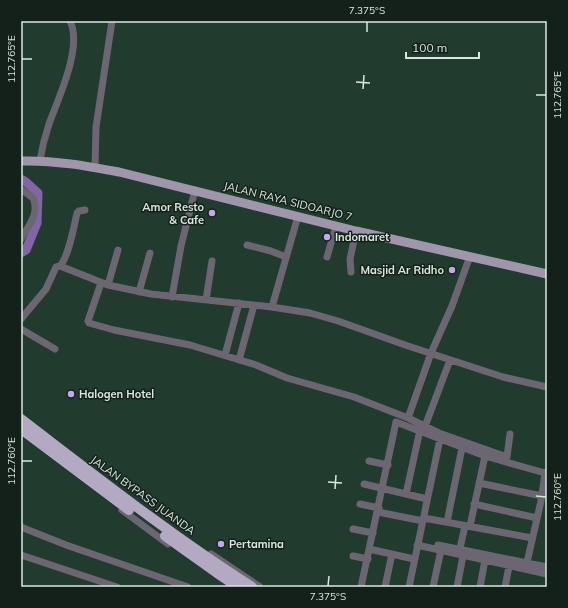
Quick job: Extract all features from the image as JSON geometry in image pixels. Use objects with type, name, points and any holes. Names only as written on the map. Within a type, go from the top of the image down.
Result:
[{"type":"highway","name":"JALAN BYPASS JUANDA","points":[[21,419],[26,430],[106,488],[216,573],[238,587]]},
{"type":"highway","name":"JALAN BYPASS JUANDA","points":[[147,519],[252,587]]},
{"type":"main road","name":"JALAN RAYA SIDOARJO 7","points":[[21,161],[40,160],[95,167],[195,190],[356,231],[547,274]]},
{"type":"street","points":[[40,160],[49,125],[68,73],[74,44],[71,21]]},
{"type":"street","points":[[95,167],[96,127],[112,21]]},
{"type":"street","points":[[21,189],[33,198],[36,210],[21,239]]},
{"type":"street","points":[[172,297],[181,246],[195,190]]},
{"type":"street","points":[[21,319],[46,289],[56,266],[60,266],[63,262],[77,212],[86,210]]},
{"type":"street","points":[[272,307],[298,216]]},
{"type":"street","points":[[327,257],[336,226]]},
{"type":"street","points":[[350,272],[350,259],[356,231]]},
{"type":"street","points":[[247,245],[271,251],[286,257]]},
{"type":"street","points":[[118,250],[105,284],[88,321],[89,323],[114,330],[190,345],[256,365],[282,377],[354,397],[408,418],[440,439],[462,448],[485,456],[545,471]]},
{"type":"street","points":[[139,292],[150,253]]},
{"type":"street","points":[[408,418],[431,353],[452,306],[470,256]]},
{"type":"street","points":[[206,300],[212,261]]},
{"type":"street","points":[[60,266],[105,284],[139,292],[172,297],[272,307],[314,314],[503,377],[547,387]]},
{"type":"street","points":[[225,356],[239,303]]},
{"type":"street","points":[[239,360],[254,305]]},
{"type":"street","points":[[21,329],[56,349]]},
{"type":"street","points":[[406,494],[423,429],[450,360]]},
{"type":"street","points":[[21,413],[26,430]]},
{"type":"street","points":[[361,587],[379,510],[396,422],[439,433],[545,471]]},
{"type":"street","points":[[507,457],[510,434]]},
{"type":"street","points":[[409,587],[440,439]]},
{"type":"street","points":[[446,522],[462,448]]},
{"type":"street","points":[[457,587],[461,553],[485,456]]},
{"type":"street","points":[[369,461],[388,465]]},
{"type":"street","points":[[527,566],[532,538],[543,500],[545,471]]},
{"type":"street","points":[[479,483],[543,500]]},
{"type":"street","points":[[364,484],[427,499]]},
{"type":"street","points":[[360,504],[379,510],[423,519],[532,538]]},
{"type":"street","points":[[474,504],[538,518]]},
{"type":"street","points":[[147,519],[173,548],[231,587]]},
{"type":"street","points":[[147,519],[200,548],[260,587]]},
{"type":"street","points":[[21,527],[66,545],[188,587]]},
{"type":"street","points":[[353,529],[373,533]]},
{"type":"street","points":[[418,542],[441,550],[527,566],[547,568]]},
{"type":"street","points":[[418,542],[485,560],[510,562]]},
{"type":"street","points":[[369,549],[414,559]]},
{"type":"street","points":[[433,587],[441,550]]},
{"type":"street","points":[[385,587],[392,554]]},
{"type":"street","points":[[21,556],[117,587]]},
{"type":"street","points":[[353,556],[368,559]]},
{"type":"street","points":[[480,587],[485,560]]},
{"type":"street","points":[[504,587],[510,562]]},
{"type":"street","points":[[527,566],[547,574]]},
{"type":"waterway","points":[[21,179],[38,193],[37,223],[26,250],[21,253]]},
{"type":"place","name":"Amor Resto & Cafe","points":[[212,213]]},
{"type":"place","name":"Indomaret","points":[[327,237]]},
{"type":"place","name":"Masjid Ar Ridho","points":[[452,270]]},
{"type":"place","name":"Halogen Hotel","points":[[71,394]]},
{"type":"place","name":"Pertamina","points":[[221,544]]}]
